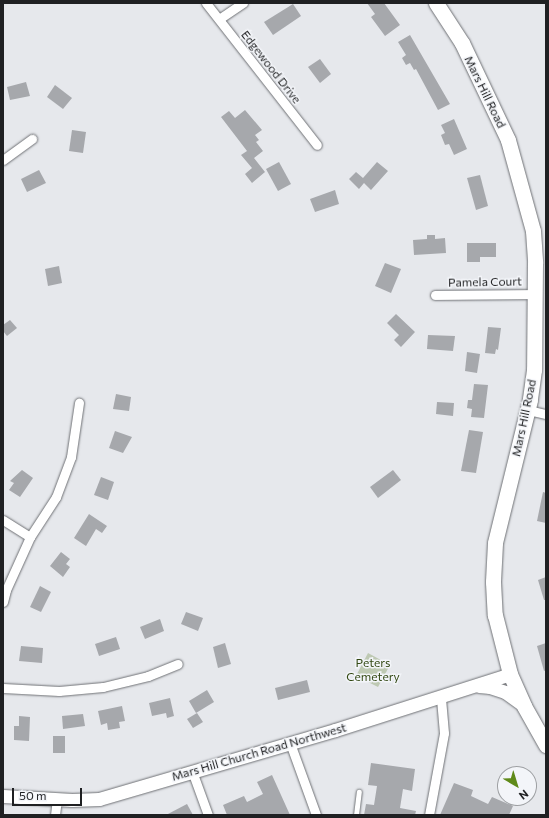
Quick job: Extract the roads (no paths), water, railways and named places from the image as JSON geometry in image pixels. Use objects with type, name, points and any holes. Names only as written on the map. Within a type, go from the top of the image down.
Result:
[{"type":"main road","name":"Mars Hill Road","points":[[436,3],[462,43],[508,140],[530,216],[536,294],[534,370],[528,410],[502,508],[494,564],[495,615],[510,674],[524,706],[546,745]]},
{"type":"street","name":"Edgewood Drive","points":[[206,3],[317,145]]},
{"type":"street","points":[[219,19],[243,3]]},
{"type":"street","points":[[3,160],[32,139]]},
{"type":"street","name":"Pamela Court","points":[[435,295],[536,294]]},
{"type":"street","points":[[3,602],[6,590],[30,537],[56,497],[71,457],[79,403]]},
{"type":"street","points":[[528,410],[546,414]]},
{"type":"street","points":[[3,520],[30,537]]},
{"type":"street","points":[[3,688],[59,691],[103,687],[148,676],[178,664]]},
{"type":"street","name":"Mars Hill Church Road Northwest","points":[[3,796],[57,799],[99,799],[290,743],[510,674]]},
{"type":"street","points":[[473,686],[498,689],[524,706]]},
{"type":"street","points":[[429,815],[444,733],[441,696]]},
{"type":"street","points":[[290,743],[316,815]]},
{"type":"street","points":[[192,771],[208,815]]},
{"type":"street","points":[[55,815],[57,799]]},
{"type":"lane","points":[[356,815],[359,792]]},
{"type":"park label","name":"Peters Cemetery","points":[[373,670]]}]
